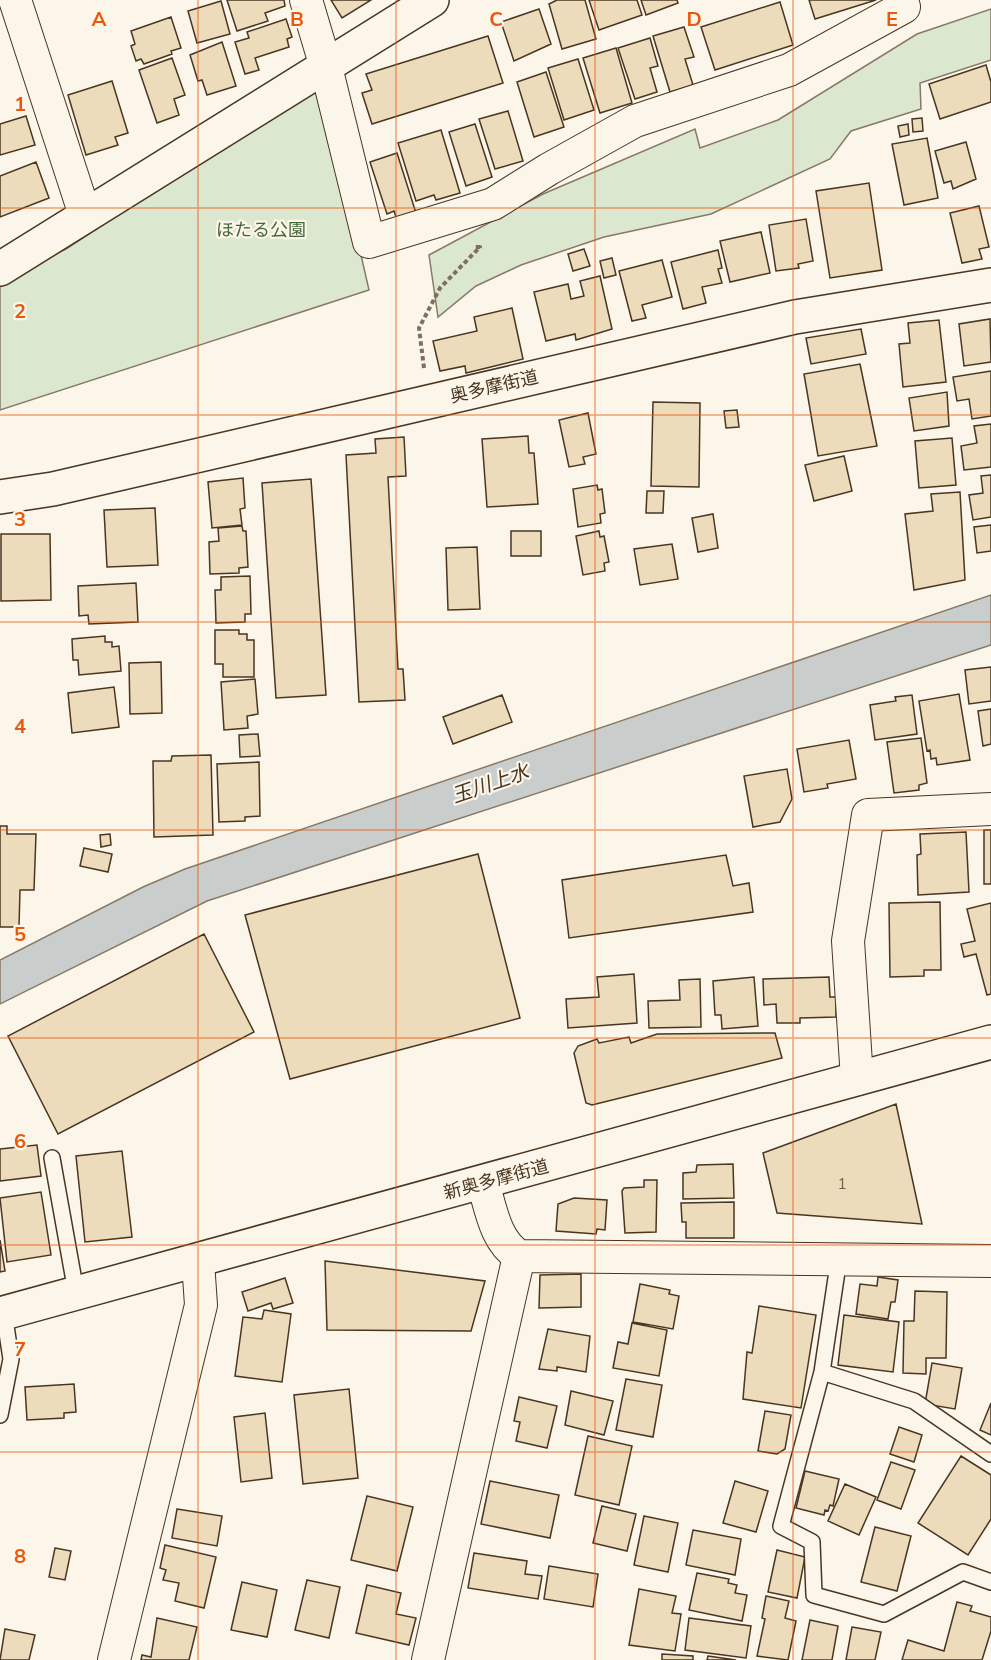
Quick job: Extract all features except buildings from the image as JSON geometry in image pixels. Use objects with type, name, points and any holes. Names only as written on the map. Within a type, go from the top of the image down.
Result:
[{"type":"main road","points":[[0,269],[432,0]]},
{"type":"main road","name":"奥多摩街道","points":[[0,497],[53,489],[795,317],[991,285]]},
{"type":"main road","name":"新奥多摩街道","points":[[2,1314],[76,1292],[198,1262],[991,1042]]},
{"type":"street","points":[[15,0],[85,215]]},
{"type":"street","points":[[306,0],[326,67],[369,242],[493,204],[549,169],[635,121],[789,70],[904,8],[902,0]]},
{"type":"street","points":[[857,1079],[848,941],[868,815],[991,809]]},
{"type":"street","points":[[483,1183],[499,1235],[507,1249],[519,1256],[991,1261]]},
{"type":"street","points":[[428,1660],[519,1256]]},
{"type":"street","points":[[114,1660],[201,1305],[198,1262]]},
{"type":"lane","points":[[52,1158],[76,1292]]},
{"type":"lane","points":[[839,1258],[822,1372],[781,1526],[812,1542],[814,1594],[884,1614],[963,1572],[991,1582]]},
{"type":"lane","points":[[0,1415],[11,1359],[2,1314]]},
{"type":"lane","points":[[822,1372],[914,1401],[991,1454]]},
{"type":"path","points":[[429,401],[419,328],[440,288],[480,247],[468,247]]},
{"type":"green space","points":[[991,9],[991,60],[920,83],[921,109],[851,131],[830,159],[711,214],[604,237],[521,265],[476,286],[438,317],[429,255],[543,194],[695,129],[700,148],[778,120],[917,34]]},
{"type":"green space","name":"ほたる公園","points":[[321,81],[369,290],[0,410],[0,280],[66,249]]},
{"type":"water","name":"玉川上水","points":[[991,595],[991,645],[207,901],[0,1004],[0,960],[143,887],[185,869]]}]
